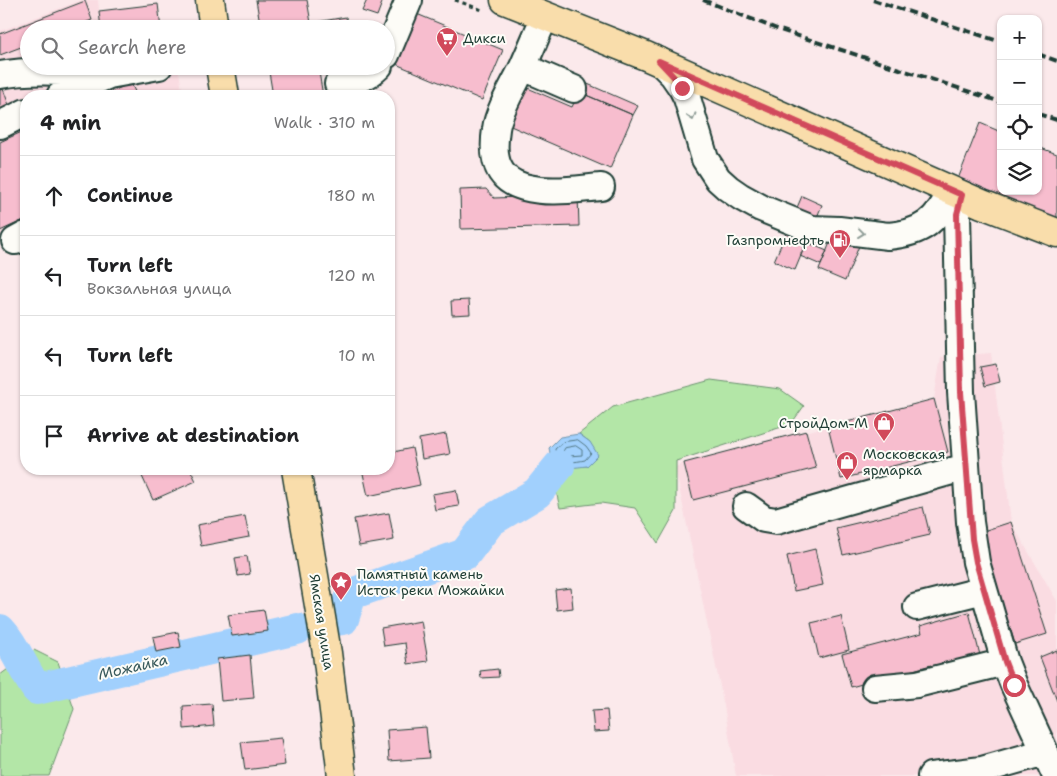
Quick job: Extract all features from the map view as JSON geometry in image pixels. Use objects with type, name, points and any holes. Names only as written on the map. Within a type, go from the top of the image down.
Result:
[{"type":"main road","points":[[210,0],[213,20]]},
{"type":"main road","points":[[505,0],[659,61],[957,193],[1057,233]]},
{"type":"main road","points":[[222,75],[224,90]]},
{"type":"main road","name":"Ямская улица","points":[[297,475],[328,653],[342,776]]},
{"type":"lane","points":[[395,33],[409,0]]},
{"type":"lane","points":[[544,16],[496,129],[496,158],[500,171],[505,178],[526,188],[548,190],[601,186]]},
{"type":"lane","points":[[659,61],[673,76],[687,98],[705,159],[711,169],[728,188],[761,208],[812,229],[896,236],[923,228],[957,193]]},
{"type":"lane","points":[[523,67],[574,89]]},
{"type":"lane","points":[[0,75],[20,72]]},
{"type":"lane","points":[[96,75],[109,76]]},
{"type":"lane","points":[[75,90],[114,75]]},
{"type":"lane","points":[[338,84],[356,81],[370,75]]},
{"type":"lane","points":[[0,125],[20,115]]},
{"type":"lane","points":[[957,193],[959,356],[972,539],[976,562],[1005,662],[1056,776]]},
{"type":"lane","points":[[746,506],[764,519],[776,521],[966,467]]},
{"type":"lane","points":[[917,607],[984,590]]},
{"type":"lane","points":[[875,688],[917,684],[1005,662]]},
{"type":"lane","points":[[944,775],[982,770],[1045,752]]},
{"type":"shaded area","points":[[82,0],[98,0],[100,20],[29,20]]},
{"type":"shaded area","points":[[20,23],[20,75],[180,75],[182,90],[20,90],[20,230],[0,239],[0,31]]},
{"type":"shaded area","points":[[991,353],[1011,522],[1057,601],[1057,776],[736,776],[724,706],[675,467],[684,463],[934,399],[941,357]]},
{"type":"green space","points":[[711,380],[780,389],[804,406],[791,424],[676,461],[676,511],[658,543],[635,508],[601,503],[560,508],[556,491],[568,467],[587,466],[590,442],[579,434],[613,407]]},
{"type":"green space","points":[[34,650],[58,662],[74,709],[49,776],[0,776],[0,675]]},
{"type":"water","points":[[579,434],[590,442],[598,455],[587,466],[568,468],[559,466],[551,459],[549,448],[560,437]]},
{"type":"building","points":[[256,0],[307,0],[310,20],[259,20]]},
{"type":"building","points":[[367,0],[383,0],[377,16],[362,11]]},
{"type":"building","points":[[85,1],[92,20],[36,20]]},
{"type":"building","points":[[158,4],[160,20],[100,20],[99,11]]},
{"type":"building","points":[[412,12],[503,50],[482,100],[395,64],[395,52]]},
{"type":"building","points":[[346,17],[346,20],[328,20]]},
{"type":"building","points":[[20,26],[20,47],[0,55],[0,34]]},
{"type":"building","points":[[270,75],[320,75],[322,90],[272,90]]},
{"type":"building","points":[[583,82],[638,106],[633,115],[579,92]]},
{"type":"building","points":[[131,83],[134,90],[115,90]]},
{"type":"building","points":[[523,86],[572,107],[579,92],[633,115],[610,169],[506,124]]},
{"type":"building","points":[[3,89],[9,105],[0,109],[0,90]]},
{"type":"building","points":[[980,123],[997,130],[997,195],[1042,195],[1042,148],[1057,154],[1057,222],[956,184]]},
{"type":"building","points":[[20,133],[20,222],[0,231],[0,142]]},
{"type":"building","points":[[486,189],[494,198],[578,195],[579,226],[461,229],[460,190]]},
{"type":"building","points":[[802,196],[822,205],[795,270],[774,261]]},
{"type":"building","points":[[833,235],[859,246],[845,281],[819,270]]},
{"type":"building","points":[[806,242],[827,251],[821,265],[800,256]]},
{"type":"building","points":[[469,300],[470,314],[452,315],[451,301]]},
{"type":"building","points":[[996,364],[1000,382],[985,386],[980,367]]},
{"type":"building","points":[[934,399],[948,452],[841,479],[828,427]]},
{"type":"building","points":[[806,431],[816,468],[693,500],[684,463]]},
{"type":"building","points":[[446,434],[450,454],[422,459],[419,439]]},
{"type":"building","points":[[412,448],[420,485],[368,496],[363,475],[395,475],[395,452]]},
{"type":"building","points":[[141,475],[193,475],[196,481],[153,500]]},
{"type":"building","points":[[456,490],[459,506],[435,510],[432,494]]},
{"type":"building","points":[[923,507],[930,535],[843,555],[836,528]]},
{"type":"building","points":[[389,513],[394,540],[359,546],[354,519]]},
{"type":"building","points":[[245,516],[249,537],[201,546],[197,525]]},
{"type":"building","points":[[1011,522],[1047,634],[1015,644],[980,532]]},
{"type":"building","points":[[815,549],[823,585],[794,591],[787,556]]},
{"type":"building","points":[[247,556],[250,574],[238,576],[235,558]]},
{"type":"building","points":[[571,588],[573,608],[557,610],[555,590]]},
{"type":"building","points":[[264,610],[268,631],[232,636],[228,615]]},
{"type":"building","points":[[969,612],[981,659],[932,672],[931,665],[851,687],[842,654],[922,633],[920,626]]},
{"type":"building","points":[[841,616],[849,650],[819,658],[811,623]]},
{"type":"building","points":[[421,621],[428,661],[408,664],[405,643],[384,646],[381,628]]},
{"type":"building","points":[[178,632],[181,647],[156,652],[153,637]]},
{"type":"building","points":[[1057,650],[1057,701],[1040,657]]},
{"type":"building","points":[[250,655],[254,698],[221,701],[217,659]]},
{"type":"building","points":[[498,669],[499,677],[481,678],[480,671]]},
{"type":"building","points":[[212,704],[214,726],[184,729],[183,706]]},
{"type":"building","points":[[607,710],[609,731],[594,732],[592,711]]},
{"type":"building","points":[[426,727],[429,758],[389,761],[387,730]]},
{"type":"building","points":[[281,738],[285,765],[245,770],[241,742]]},
{"type":"waterway","name":"Можайка","points":[[336,620],[343,619],[351,594],[465,554],[490,521],[537,493],[559,466]]},
{"type":"waterway","name":"Можайка","points":[[0,630],[11,644],[37,689],[297,629]]},
{"type":"railway","points":[[703,0],[777,29],[997,101]]},
{"type":"railway","points":[[873,0],[997,41]]},
{"type":"railway","points":[[1042,55],[1057,61]]},
{"type":"railway","points":[[1042,115],[1057,120]]},
{"type":"place","name":"Дикси","points":[[447,57]]},
{"type":"place","name":"Газпромнефть","points":[[840,259]]},
{"type":"place","name":"СтройДом-М","points":[[884,442]]},
{"type":"place","name":"Московская ярмарка","points":[[847,481]]},
{"type":"place","name":"Памятный камень Исток реки Можайки","points":[[341,601]]},
{"type":"route","points":[[682,88],[659,61],[962,195],[957,214],[959,356],[970,522],[976,562],[1005,662],[1014,685]]}]
